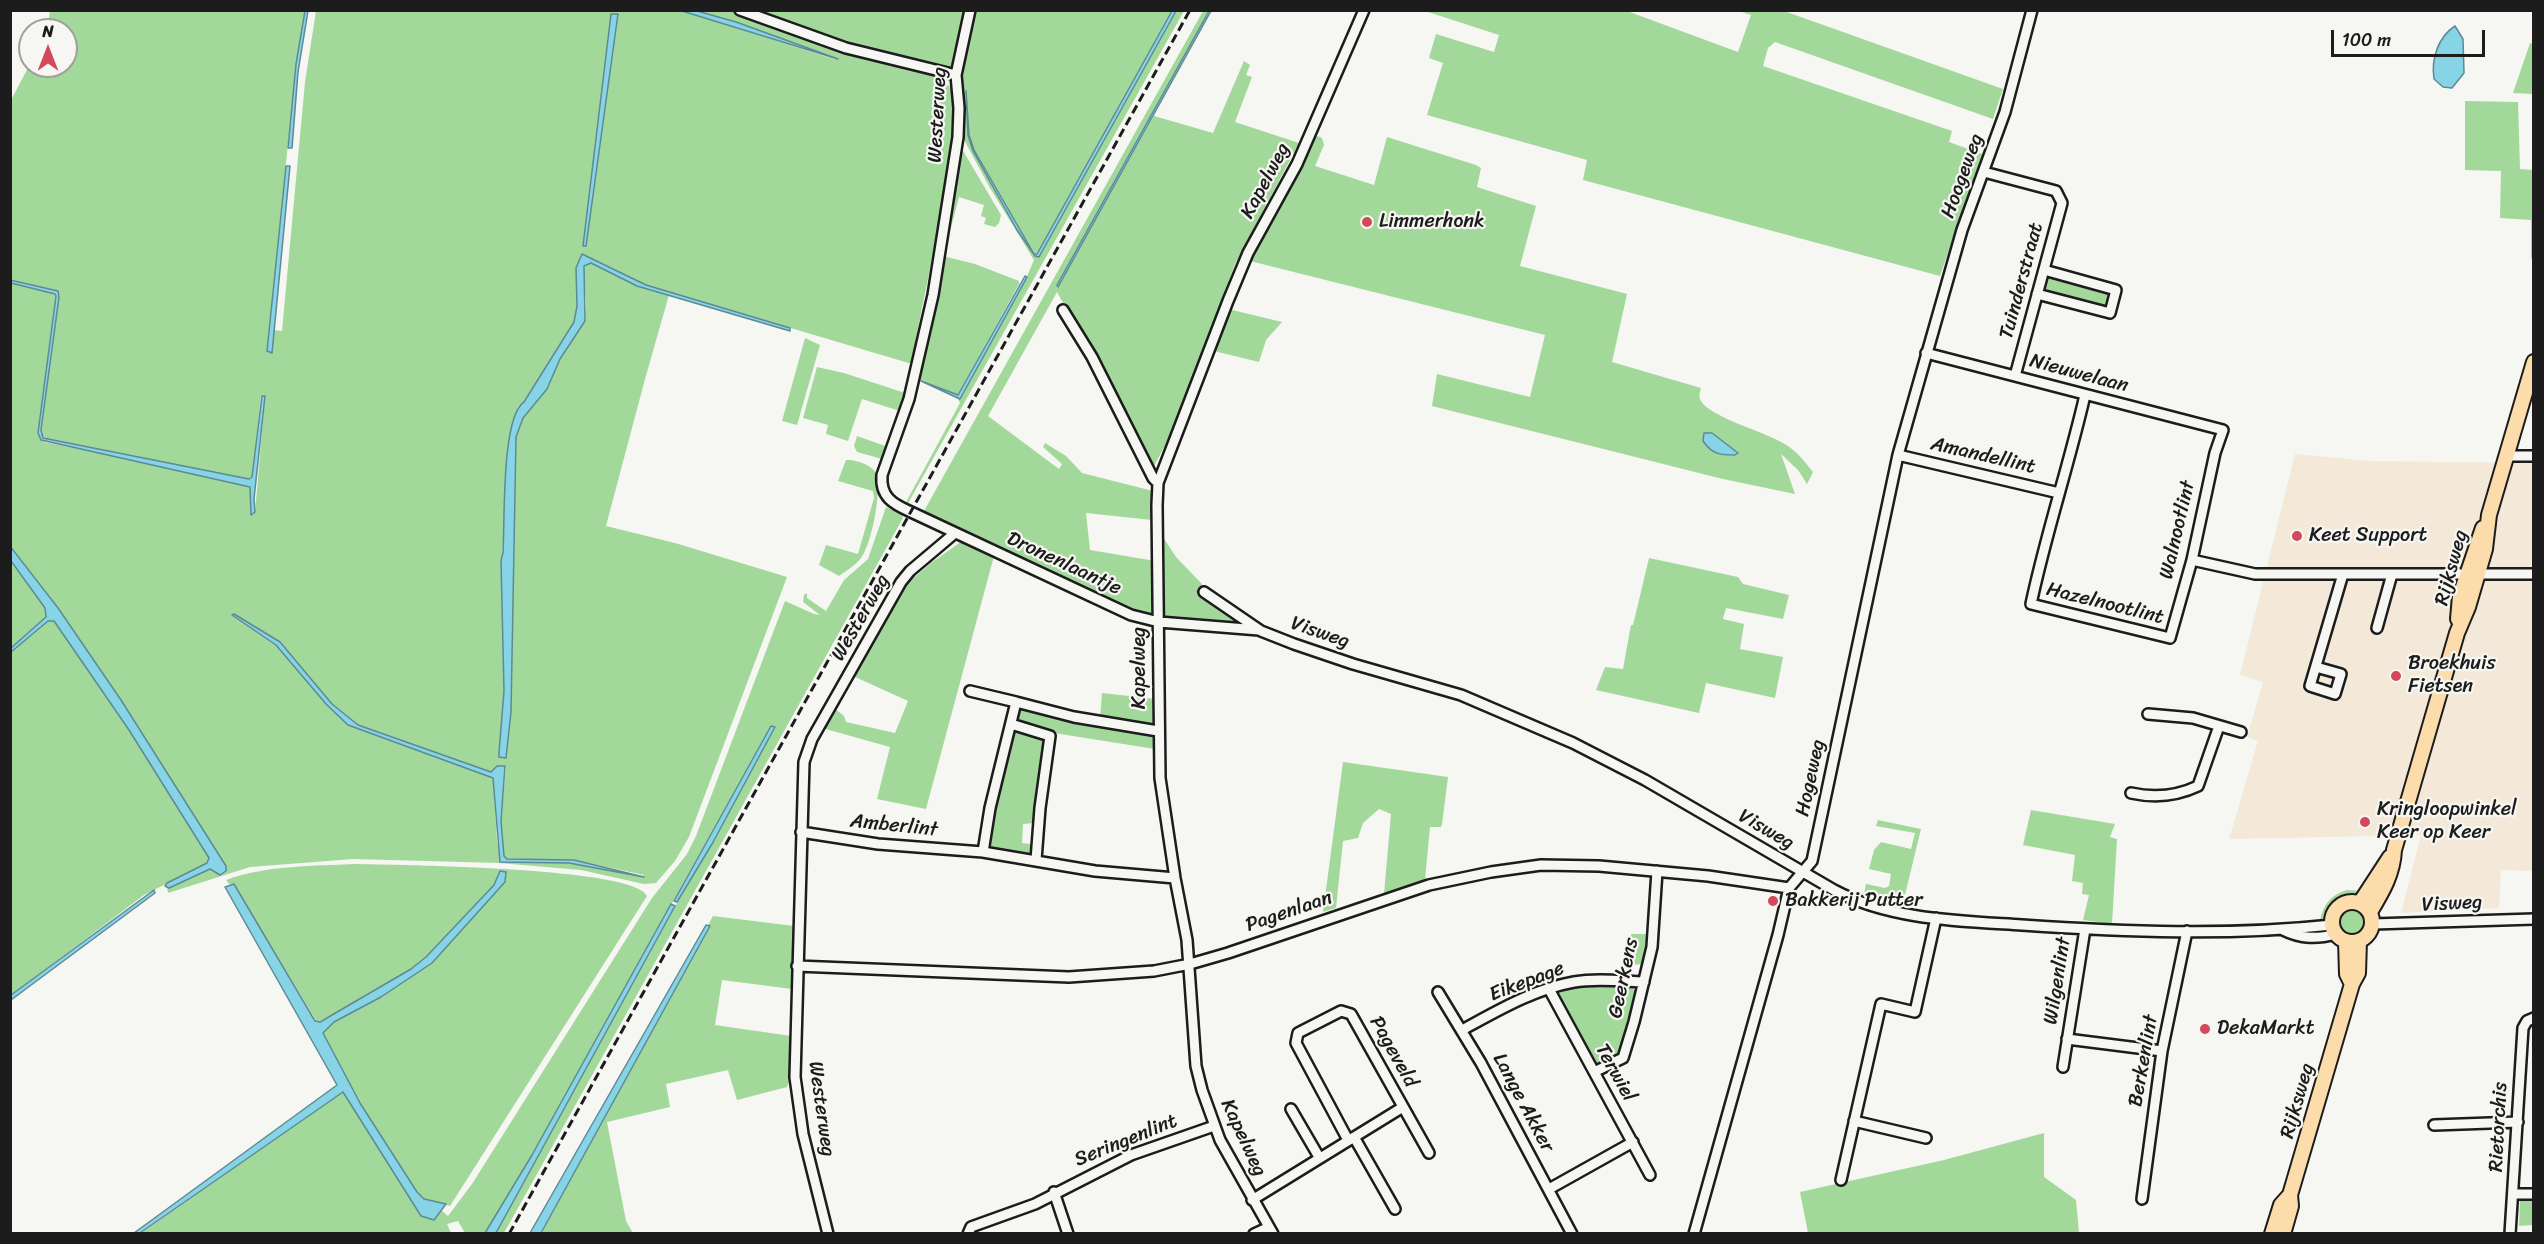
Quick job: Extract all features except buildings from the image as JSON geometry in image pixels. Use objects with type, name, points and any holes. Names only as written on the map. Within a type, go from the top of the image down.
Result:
[{"type":"main road","name":"Rijksweg","points":[[2368,913],[2394,850],[2472,574],[2485,549],[2489,515],[2534,362]]},
{"type":"main road","points":[[2352,901],[2368,913],[2368,935],[2343,935],[2334,913],[2341,905],[2352,901]]},
{"type":"main road","name":"Rijksweg","points":[[2283,1233],[2291,1206],[2290,1195],[2352,984],[2348,974],[2343,935]]},
{"type":"main road","name":"Rijksweg","points":[[2273,1233],[2281,1205],[2290,1195]]},
{"type":"street","points":[[740,10],[846,48],[956,75]]},
{"type":"street","name":"Westerweg","points":[[828,1233],[803,1134],[795,1077],[804,762],[812,739],[901,582],[910,571],[955,533],[889,501],[882,481],[915,376],[939,263],[958,137],[959,108],[956,75],[970,10]]},
{"type":"street","name":"Kapelweg","points":[[1271,1230],[1252,1200],[1214,1126],[1196,1066],[1190,964],[1163,805],[1158,731],[1159,622],[1156,519],[1158,483],[1213,336],[1248,253],[1297,164],[1364,10]]},
{"type":"street","name":"Hoogeweg","points":[[1926,353],[1962,230],[2005,112],[2032,10]]},
{"type":"street","name":"Tuinderstraat","points":[[1984,172],[2056,191],[2062,203],[2015,376]]},
{"type":"street","points":[[2037,294],[2110,313],[2116,291],[2044,270]]},
{"type":"street","points":[[1063,310],[1092,357],[1153,478],[1158,483]]},
{"type":"street","name":"Nieuwelaan","points":[[1926,353],[2223,430]]},
{"type":"street","name":"Hogeweg","points":[[1694,1233],[1784,914],[1789,888],[1812,861],[1898,455],[1926,353]]},
{"type":"street","points":[[2060,492],[2085,395]]},
{"type":"street","name":"Walnootlint","points":[[2170,638],[2192,560],[2212,463],[2223,430]]},
{"type":"street","name":"Amandellint","points":[[1898,455],[2060,492]]},
{"type":"street","points":[[2507,456],[2534,456]]},
{"type":"street","name":"Hazelnootlint","points":[[2060,492],[2043,548],[2031,604],[2170,638]]},
{"type":"street","name":"Dronenlaantje","points":[[955,533],[1116,609],[1159,622]]},
{"type":"street","points":[[2192,560],[2255,574],[2534,574]]},
{"type":"street","points":[[2316,667],[2343,574]]},
{"type":"street","points":[[2377,628],[2392,574]]},
{"type":"street","name":"Visweg","points":[[1204,592],[1261,631],[1353,664],[1431,685],[1485,704],[1573,743],[1646,780],[1854,900],[1936,918],[2085,929],[2283,930],[2343,935]]},
{"type":"street","name":"Visweg","points":[[1159,622],[1261,631]]},
{"type":"street","points":[[970,691],[1074,717],[1158,731]]},
{"type":"street","points":[[983,852],[990,808],[1016,702]]},
{"type":"street","points":[[2148,714],[2181,716],[2241,732]]},
{"type":"street","points":[[1011,724],[1050,736],[1040,808],[1036,860]]},
{"type":"street","points":[[2131,794],[2168,795],[2198,786],[2218,726]]},
{"type":"street","name":"Amberlint","points":[[801,832],[878,844],[983,852],[1095,871],[1175,878]]},
{"type":"street","name":"Pagenlaan","points":[[797,966],[1069,977],[1154,971],[1190,964],[1429,885],[1480,874],[1541,866],[1599,866],[1657,871],[1789,888]]},
{"type":"street","name":"Geerkens","points":[[1594,1072],[1623,1058],[1652,948],[1657,871]]},
{"type":"street","name":"Visweg","points":[[2368,913],[2534,919]]},
{"type":"street","points":[[1841,1180],[1881,1004],[1916,1012],[1936,918]]},
{"type":"street","name":"Wilgenlint","points":[[2062,1067],[2085,929]]},
{"type":"street","name":"Berkenlint","points":[[2142,1199],[2162,1051],[2187,931]]},
{"type":"street","name":"Eikepage","points":[[1462,1030],[1505,1006],[1575,981],[1644,982]]},
{"type":"street","name":"Terwiel","points":[[1549,989],[1650,1174]]},
{"type":"street","name":"Lange Akker","points":[[1438,992],[1462,1030],[1572,1233]]},
{"type":"street","name":"Pageveld","points":[[1395,1209],[1351,1139],[1296,1043],[1298,1033],[1341,1011],[1351,1014],[1429,1153]]},
{"type":"street","name":"Rietorchis","points":[[2510,1233],[2525,1023],[2534,1018]]},
{"type":"street","name":"Wilgenlint","points":[[2067,1039],[2162,1051]]},
{"type":"street","name":"Pageveld","points":[[1252,1200],[1403,1107]]},
{"type":"street","points":[[1291,1109],[1319,1157]]},
{"type":"street","points":[[1854,1121],[1926,1138]]},
{"type":"street","points":[[2434,1125],[2518,1122]]},
{"type":"street","name":"Seringenlint","points":[[968,1233],[971,1227],[1015,1212],[1131,1155],[1214,1126]]},
{"type":"street","points":[[1549,1189],[1633,1142]]},
{"type":"street","points":[[1054,1192],[1068,1233]]},
{"type":"street","points":[[2514,1194],[2534,1194]]},
{"type":"street","points":[[1254,1233],[1271,1230]]},
{"type":"shaded area","points":[[2295,454],[2369,461],[2533,463],[2533,871],[2501,870],[2499,908],[2401,913],[2421,835],[2229,839],[2258,741],[2247,737],[2263,682],[2240,675]]},
{"type":"green space","points":[[50,11],[305,11],[296,64],[267,351],[273,344],[274,330],[282,331],[305,82],[316,11],[682,11],[837,60],[750,27],[697,11],[733,11],[834,50],[879,59],[929,74],[949,86],[953,103],[947,173],[912,364],[646,285],[582,254],[576,268],[577,306],[574,322],[524,402],[518,406],[501,561],[504,691],[499,752],[506,758],[511,712],[516,437],[523,418],[547,389],[560,359],[585,321],[583,271],[586,264],[591,263],[637,286],[669,295],[606,526],[675,543],[787,577],[689,837],[675,861],[656,883],[644,884],[581,870],[499,863],[353,859],[250,867],[168,893],[167,887],[210,869],[226,866],[121,700],[58,608],[11,546],[11,283],[56,296],[38,433],[44,442],[156,464],[250,487],[255,512],[265,397],[261,396],[252,477],[249,479],[54,442],[41,436],[57,291],[11,280],[10,102],[23,78],[78,78],[78,18],[49,18]],"holes":[[[612,14],[618,15],[586,246]],[[232,615],[280,642],[332,704],[358,725],[491,772],[506,767],[501,821],[504,856],[507,859],[574,860],[644,875],[643,877],[569,863],[501,862],[497,841],[493,778],[348,725],[276,645]]]},
{"type":"green space","points":[[751,11],[966,11],[955,59],[950,67],[942,68],[846,44]]},
{"type":"green space","points":[[974,11],[1172,11],[1038,252],[1033,254],[1039,257],[1176,11],[1184,11],[907,505],[905,504],[960,403],[958,399],[1025,281],[1034,260],[990,188],[963,138],[960,77]]},
{"type":"green space","points":[[1203,11],[1209,11],[1057,284],[1058,286],[1213,11],[1154,116],[1213,133],[1244,61],[1250,65],[1246,75],[1252,77],[1235,122],[1299,143],[1235,264],[1169,438],[1154,466],[1103,367],[1057,292],[988,416],[1059,469],[1062,464],[1043,447],[1045,443],[1066,456],[1082,473],[1153,491],[1152,520],[1086,513],[1090,550],[1155,561],[1155,608],[1151,613],[1143,613],[1092,593],[924,511]]},
{"type":"green space","points":[[1425,11],[1627,11],[1738,52],[1751,15],[1739,11],[1784,11],[2003,89],[1993,119],[1775,42],[1768,48],[1763,66],[1952,131],[1949,142],[1982,154],[1940,276],[1583,180],[1587,160],[1427,115],[1443,63],[1429,58],[1436,34],[1494,52],[1499,35]]},
{"type":"green space","points":[[2530,43],[2533,44],[2533,94],[2513,93]]},
{"type":"green space","points":[[2465,101],[2518,102],[2520,169],[2533,170],[2533,259],[2531,258],[2531,220],[2500,218],[2501,171],[2465,170]]},
{"type":"green space","points":[[1315,135],[1322,138],[1324,145],[1315,166],[1374,185],[1387,137],[1476,165],[1481,168],[1477,187],[1536,206],[1520,266],[1627,294],[1612,362],[1701,388],[1701,401],[1706,407],[1775,439],[1796,452],[1813,472],[1807,484],[1798,470],[1781,454],[1795,494],[1723,479],[1432,406],[1437,374],[1530,397],[1545,335],[1250,261]]},
{"type":"green space","points":[[962,149],[1001,215],[995,227],[984,224],[986,218],[981,216],[984,205],[959,197],[948,239],[946,236]]},
{"type":"green space","points":[[943,256],[975,264],[1019,281],[957,396],[918,379],[926,352]]},
{"type":"green space","points":[[2047,274],[2109,292],[2105,308],[2043,293]]},
{"type":"green space","points":[[1228,309],[1282,322],[1266,340],[1259,362],[1214,351]]},
{"type":"green space","points":[[805,338],[820,345],[797,425],[782,421]]},
{"type":"green space","points":[[817,367],[844,373],[905,393],[900,411],[862,399],[848,441],[826,434],[828,425],[803,418]]},
{"type":"green space","points":[[857,436],[888,447],[882,459],[857,452],[854,446]]},
{"type":"green space","points":[[846,460],[860,462],[876,472],[878,494],[872,530],[865,551],[856,563],[839,576],[819,565],[826,545],[858,554],[874,498],[873,491],[838,481]]},
{"type":"green space","points":[[886,507],[902,514],[903,518],[504,1233],[496,1233],[675,906],[712,844],[774,726],[771,727],[759,747],[532,1155],[485,1233],[465,1233],[458,1221],[447,1224],[451,1233],[140,1234],[343,1091],[421,1216],[439,1214],[441,1210],[448,1216],[472,1184],[652,898],[687,854],[696,836],[785,601],[820,615],[803,602],[804,595],[807,593],[807,598],[826,611],[844,580],[868,559]]},
{"type":"green space","points":[[1161,534],[1176,557],[1202,584],[1198,594],[1249,625],[1164,618]]},
{"type":"green space","points":[[962,541],[994,556],[926,809],[877,799],[890,747],[822,728],[833,707],[844,716],[846,722],[895,733],[908,701],[853,676],[902,588]]},
{"type":"green space","points":[[1649,558],[1738,577],[1743,584],[1789,595],[1783,619],[1726,608],[1723,619],[1744,624],[1740,649],[1783,657],[1775,698],[1706,683],[1699,713],[1596,690],[1605,667],[1623,669],[1631,625],[1633,625]]},
{"type":"green space","points":[[10,561],[45,608],[46,617],[11,648]]},
{"type":"green space","points":[[54,620],[129,730],[209,858],[207,863],[144,895],[11,995],[11,652],[48,621]]},
{"type":"green space","points":[[1102,693],[1156,699],[1154,721],[1149,725],[1100,719]]},
{"type":"green space","points":[[1023,708],[1148,732],[1155,739],[1155,749],[1054,733],[1029,723],[1027,726],[1021,724],[1016,716]]},
{"type":"green space","points":[[1016,731],[1045,740],[1035,821],[1023,824],[1022,843],[1034,846],[1030,855],[1026,856],[989,849],[987,846],[992,812],[1011,737]]},
{"type":"green space","points":[[1343,762],[1448,777],[1442,824],[1441,827],[1430,827],[1425,880],[1384,894],[1391,814],[1379,809],[1363,823],[1358,838],[1343,841],[1336,908],[1323,912]]},
{"type":"green space","points":[[2031,810],[2115,824],[2110,837],[2117,839],[2112,924],[2083,920],[2089,895],[2082,894],[2083,883],[2072,881],[2075,855],[2023,845]]},
{"type":"green space","points":[[1878,820],[1921,829],[1903,903],[1864,894],[1866,884],[1885,888],[1889,886],[1891,874],[1869,869],[1874,850],[1881,842],[1911,849],[1915,833],[1876,826]]},
{"type":"green space","points":[[356,864],[560,873],[633,886],[647,896],[450,1206],[424,1199],[417,1192],[360,1103],[323,1033],[334,1022],[381,997],[432,963],[505,882],[505,872],[500,871],[495,885],[426,957],[411,969],[356,1003],[317,1022],[234,884],[229,884],[226,880],[274,869]]},
{"type":"green space","points":[[2347,890],[2361,891],[2359,896],[2339,901],[2320,921],[2329,901]]},
{"type":"green space","points":[[2353,908],[2363,912],[2367,922],[2363,932],[2353,936],[2343,932],[2339,922],[2343,912]]},
{"type":"green space","points":[[713,916],[794,926],[792,989],[722,980],[715,1025],[791,1036],[790,1079],[787,1087],[737,1100],[728,1070],[666,1084],[670,1107],[607,1122],[626,1221],[633,1233],[541,1234]]},
{"type":"green space","points":[[1631,934],[1647,934],[1644,964],[1629,965]]},
{"type":"green space","points":[[1586,983],[1630,985],[1635,991],[1619,1054],[1601,1064],[1593,1061],[1558,994],[1561,988]]},
{"type":"green space","points":[[2044,1133],[2044,1177],[2076,1200],[2079,1233],[1808,1233],[1800,1192],[1944,1160]]},
{"type":"green space","points":[[2533,1197],[2533,1225],[2519,1226],[2520,1198]]},
{"type":"water","points":[[305,11],[308,11],[298,72],[292,148],[288,148],[296,64]]},
{"type":"water","points":[[682,11],[697,11],[736,22],[838,59]]},
{"type":"water","points":[[1172,11],[1176,11],[1039,257],[1035,256],[1017,230],[973,151],[968,135],[966,91],[969,135],[974,150],[1034,254],[1037,254]]},
{"type":"water","points":[[1211,11],[1058,287],[1057,285]]},
{"type":"water","points":[[611,14],[618,14],[586,246],[583,246]]},
{"type":"water","points":[[2455,26],[2463,39],[2464,73],[2452,88],[2443,87],[2434,79],[2435,56],[2444,36]]},
{"type":"water","points":[[286,166],[290,166],[272,353],[267,351]]},
{"type":"water","points":[[582,254],[646,285],[790,328],[790,331],[637,286],[591,263],[584,266],[585,321],[560,359],[547,389],[523,418],[516,437],[511,712],[506,758],[499,757],[504,691],[501,561],[504,496],[511,428],[517,412],[574,322],[577,306],[576,268]]},
{"type":"water","points":[[1025,276],[1027,277],[1025,281],[960,399],[921,381],[958,395]]},
{"type":"water","points":[[10,280],[58,291],[41,430],[43,438],[249,479],[252,477],[262,396],[265,396],[254,499],[255,512],[251,515],[250,487],[41,440],[38,433],[56,296],[11,283]]},
{"type":"water","points":[[1704,433],[1712,433],[1738,453],[1725,455],[1716,453],[1703,441]]},
{"type":"water","points":[[10,546],[58,608],[121,700],[226,866],[226,871],[220,875],[210,869],[169,888],[165,886],[207,863],[209,858],[129,730],[54,621],[48,621],[11,652],[11,648],[46,617],[45,608],[11,561]]},
{"type":"water","points":[[234,614],[280,642],[332,704],[358,725],[491,772],[497,766],[505,766],[501,821],[504,856],[507,859],[574,860],[644,877],[569,863],[500,862],[493,778],[348,725],[326,704],[276,645],[232,615]]},
{"type":"water","points":[[771,726],[775,727],[712,844],[677,902],[674,901]]},
{"type":"water","points":[[500,871],[506,872],[505,882],[432,963],[381,997],[334,1022],[323,1033],[360,1103],[417,1192],[424,1199],[446,1204],[434,1220],[421,1216],[343,1092],[140,1233],[134,1233],[337,1085],[225,887],[234,884],[315,1021],[320,1022],[411,969],[426,957],[494,885]]},
{"type":"water","points":[[154,890],[155,893],[11,1000],[11,995]]},
{"type":"water","points":[[671,904],[675,906],[496,1233],[485,1233],[532,1155]]},
{"type":"water","points":[[706,925],[710,926],[541,1233],[530,1233]]},
{"type":"railway","points":[[509,1234],[1190,10]]},
{"type":"place","name":"Limmerhonk","points":[[1367,222]]},
{"type":"place","name":"Keet Support","points":[[2297,536]]},
{"type":"place","name":"Broekhuis Fietsen","points":[[2396,676]]},
{"type":"place","name":"Kringloopwinkel Keer op Keer","points":[[2365,822]]},
{"type":"place","name":"Bakkerij Putter","points":[[1773,901]]},
{"type":"place","name":"DekaMarkt","points":[[2205,1029]]}]
